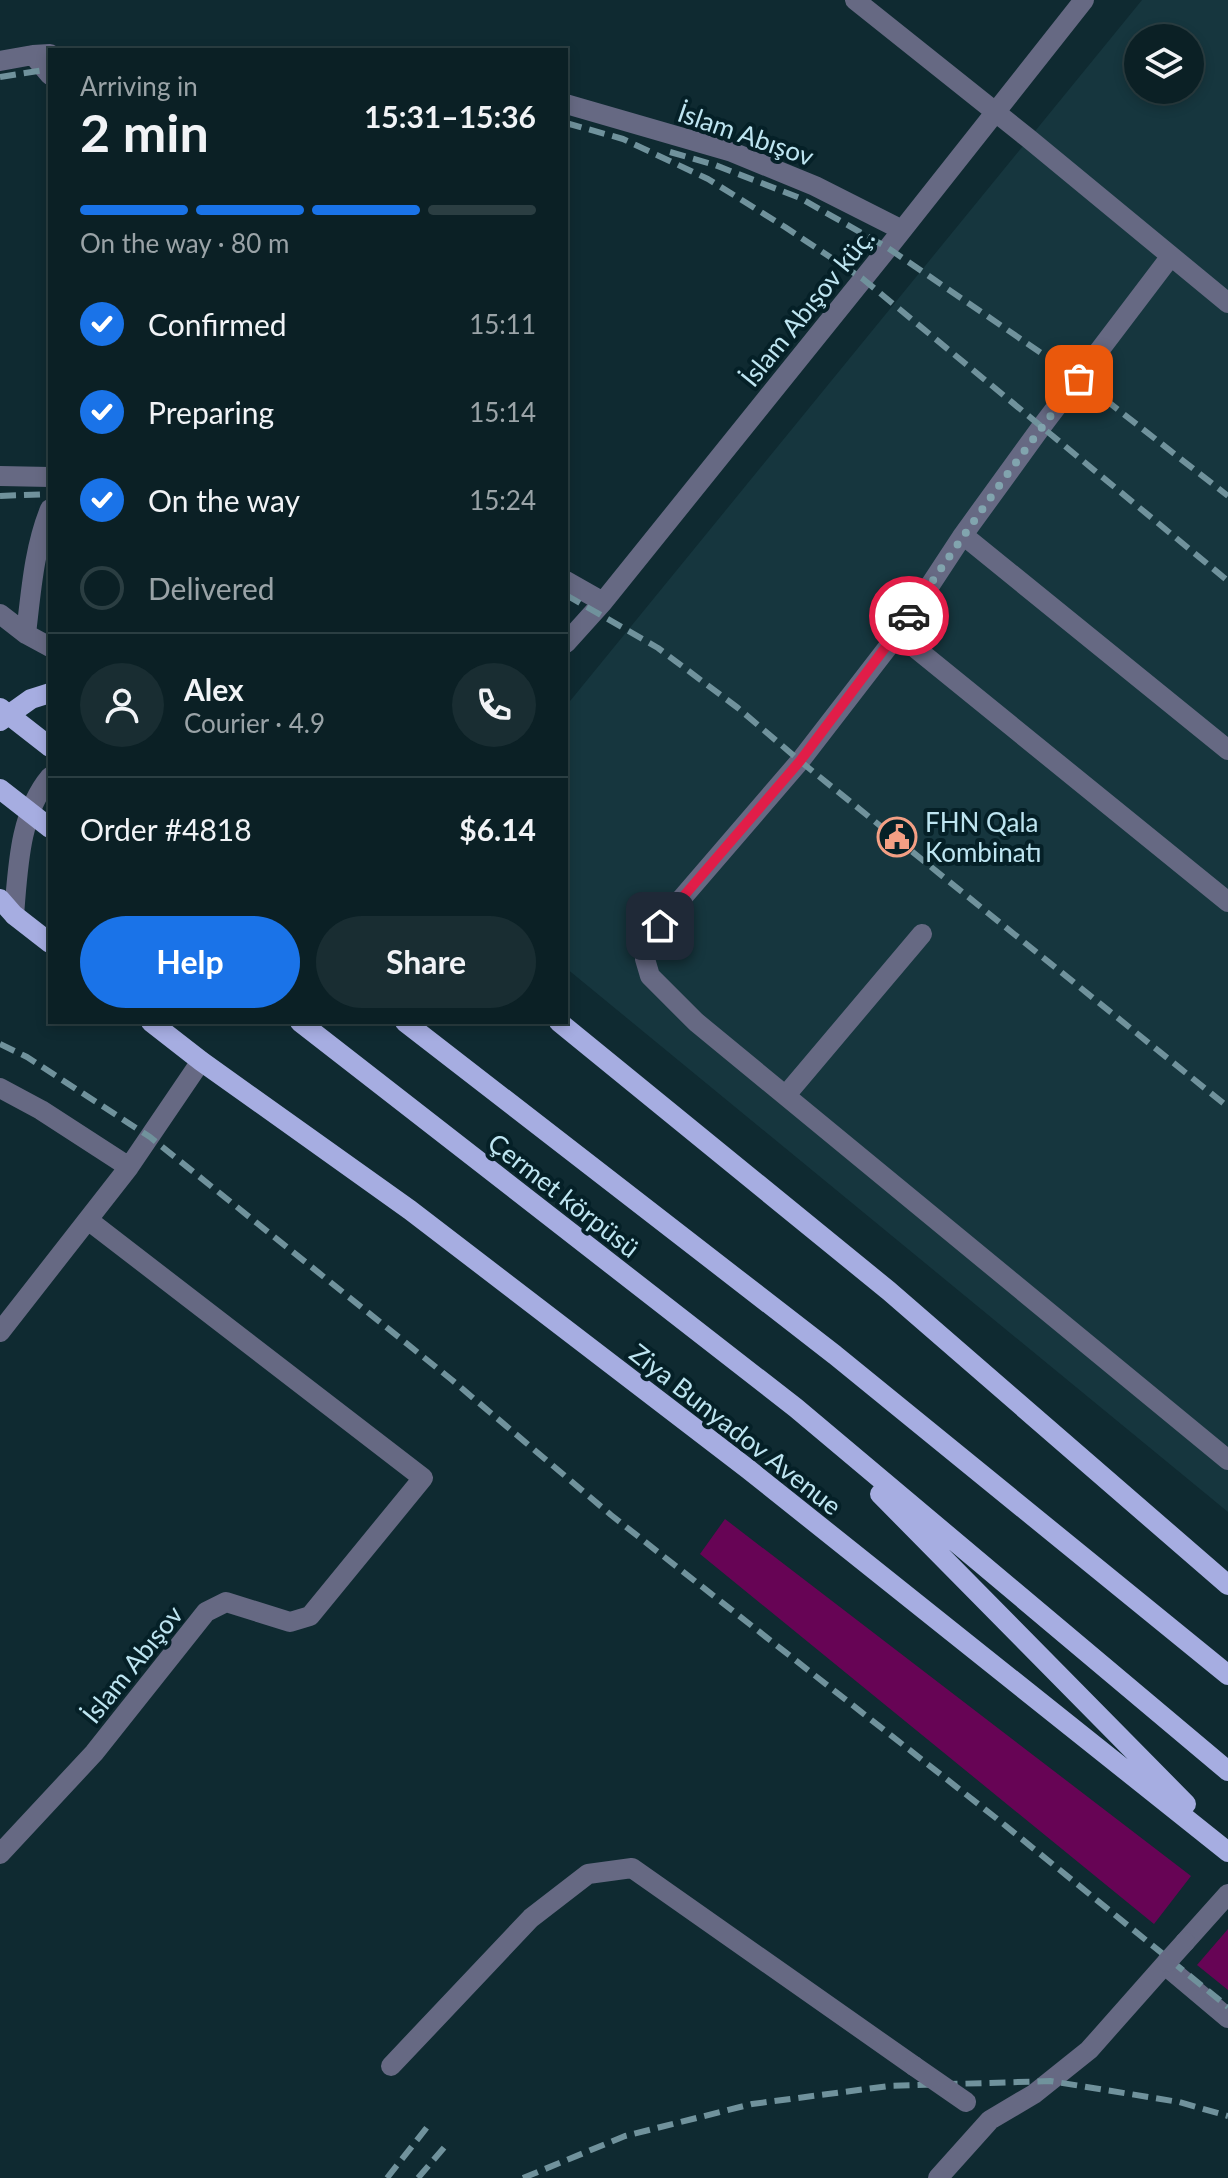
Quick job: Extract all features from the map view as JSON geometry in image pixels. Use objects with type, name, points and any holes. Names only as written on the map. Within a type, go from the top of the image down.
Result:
[{"type":"main road","points":[[0,721],[31,699],[48,694]]},
{"type":"main road","points":[[0,708],[48,745]]},
{"type":"main road","points":[[0,789],[48,826]]},
{"type":"main road","points":[[5,906],[48,941]]},
{"type":"main road","name":"Ziya Bunyadov Avenue","points":[[154,1024],[410,1210],[735,1460],[1228,1850]]},
{"type":"main road","name":"Çermet körpüsü","points":[[303,1024],[796,1408]]},
{"type":"main road","name":"Çermet körpüsü","points":[[408,1024],[835,1355],[1228,1675]]},
{"type":"main road","points":[[561,1024],[889,1291],[1228,1585]]},
{"type":"main road","points":[[796,1408],[1228,1850]]},
{"type":"main road","name":"Ziya Bunyadov Avenue","points":[[796,1408],[1228,1771]]},
{"type":"street","points":[[855,0],[995,110],[1228,303]]},
{"type":"street","name":"İslam Abışov küç.","points":[[568,641],[603,602],[1084,0]]},
{"type":"street","points":[[0,61],[42,54]]},
{"type":"street","name":"İslam Abışov","points":[[568,105],[732,152],[815,186],[902,230]]},
{"type":"street","points":[[1171,256],[963,535],[898,634],[800,761],[670,912],[651,940],[645,959],[650,976],[687,1013],[1228,1460]]},
{"type":"street","points":[[0,476],[48,477]]},
{"type":"street","points":[[26,634],[32,579],[41,531],[48,514]]},
{"type":"street","points":[[963,535],[1228,750]]},
{"type":"street","points":[[568,582],[603,602]]},
{"type":"street","points":[[0,614],[48,646]]},
{"type":"street","points":[[898,634],[1228,902]]},
{"type":"street","points":[[5,906],[26,823],[39,790],[48,779]]},
{"type":"street","points":[[786,1095],[922,934]]},
{"type":"street","points":[[0,1332],[129,1167],[201,1061]]},
{"type":"street","points":[[0,1088],[41,1110],[129,1167]]},
{"type":"street","name":"İslam Abışov","points":[[0,1854],[94,1753],[206,1612],[226,1602],[290,1622],[310,1616],[423,1478],[88,1220]]},
{"type":"street","points":[[391,2066],[531,1918],[588,1874],[632,1868],[990,2120]]},
{"type":"street","points":[[938,2178],[990,2120],[1034,2094],[1089,2050],[1228,1894]]},
{"type":"street","points":[[1166,1964],[1228,2018]]},
{"type":"shaded area","name":"FHN Qala Kombinatı","points":[[1142,0],[1228,0],[1228,1512],[568,970],[568,704]]},
{"type":"shaded area","points":[[725,1519],[1191,1876],[1154,1924],[700,1554]]},
{"type":"shaded area","points":[[1228,1929],[1228,1990],[1197,1965]]},
{"type":"railway","points":[[0,77],[48,69]]},
{"type":"railway","points":[[568,124],[623,139],[708,179],[863,279],[1228,581]]},
{"type":"railway","points":[[670,152],[715,165],[800,198],[888,248],[1079,379],[1228,496]]},
{"type":"railway","points":[[0,496],[48,494]]},
{"type":"railway","points":[[568,596],[658,648],[738,708],[1228,1107]]},
{"type":"railway","points":[[0,1044],[27,1057],[150,1137],[452,1380],[611,1515],[996,1818],[1228,2007]]},
{"type":"railway","points":[[523,2178],[625,2136],[752,2104],[889,2086],[1050,2081],[1179,2102],[1228,2116]]},
{"type":"railway","points":[[387,2178],[428,2126]]},
{"type":"railway","points":[[418,2178],[448,2143]]},
{"type":"way so far","points":[[909,616],[963,535],[1079,379]]},
{"type":"place","name":"FHN Qala Kombinatı","points":[[897,837]]},
{"type":"route","points":[[660,926],[800,761],[909,616]]}]
